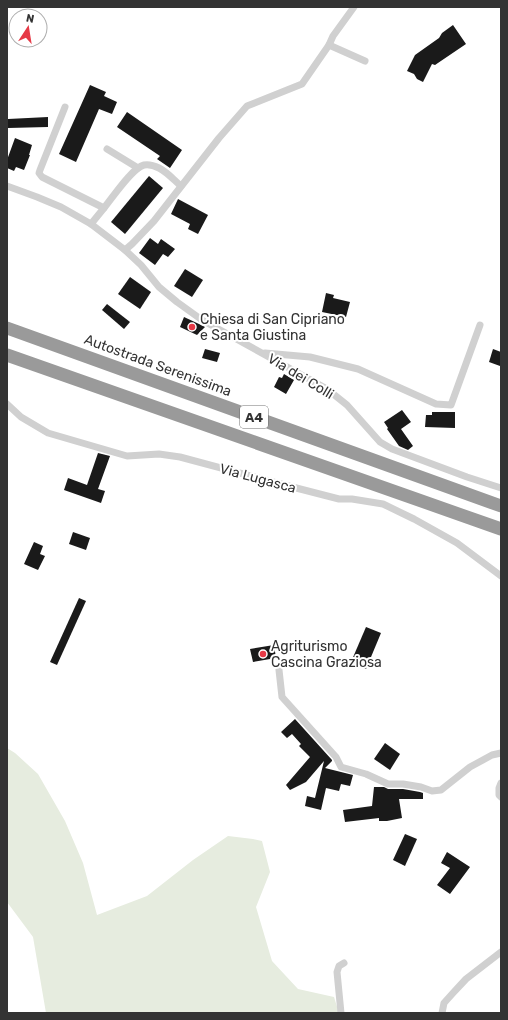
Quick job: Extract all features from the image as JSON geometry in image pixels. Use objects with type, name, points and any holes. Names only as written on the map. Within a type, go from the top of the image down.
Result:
[{"type":"highway","name":"Autostrada Serenissima","points":[[7,328],[501,506]]},
{"type":"highway","name":"A4","points":[[7,355],[501,529]]},
{"type":"street","points":[[125,250],[154,220],[219,138],[247,106],[302,84],[354,7]]},
{"type":"street","points":[[329,46],[365,61]]},
{"type":"street","points":[[65,108],[40,173],[45,179],[104,208]]},
{"type":"street","points":[[107,149],[138,168]]},
{"type":"street","points":[[91,224],[132,173],[145,164],[160,168],[181,186]]},
{"type":"street","name":"Via dei Colli","points":[[7,186],[61,207],[91,224],[125,250],[141,265],[159,287],[177,302],[202,320],[327,389],[347,405],[380,442],[392,450],[501,488]]},
{"type":"street","points":[[261,352],[310,357],[358,369],[436,404],[451,406],[480,325]]},
{"type":"street","name":"Via Lugasca","points":[[7,404],[21,416],[48,433],[127,456],[159,454],[180,458],[339,499],[352,499],[383,504],[457,543],[501,576]]},
{"type":"street","points":[[278,670],[282,697],[336,757],[342,767],[366,774],[388,784],[403,784],[421,787],[432,791],[441,790],[470,767],[492,755],[501,753]]},
{"type":"street","points":[[501,783],[499,788],[501,797]]},
{"type":"street","points":[[442,1013],[444,1003],[452,993],[466,979],[501,952]]},
{"type":"street","points":[[341,1013],[337,972],[339,966],[344,963]]},
{"type":"shaded area","points":[[7,748],[15,753],[38,774],[65,821],[83,863],[97,915],[147,896],[193,860],[228,836],[262,841],[270,872],[256,907],[272,961],[298,989],[334,997],[339,1013],[46,1013],[33,937],[7,902]]},
{"type":"building","points":[[453,25],[466,44],[435,65],[432,64],[423,82],[417,79],[414,74],[407,71],[415,55],[439,38],[442,33]]},
{"type":"building","points":[[90,85],[106,92],[104,96],[117,102],[112,114],[99,109],[76,162],[59,154]]},
{"type":"building","points":[[127,112],[182,150],[170,168],[157,159],[160,156],[117,127]]},
{"type":"building","points":[[48,117],[48,127],[8,128],[8,119]]},
{"type":"building","points":[[15,138],[32,145],[24,170],[16,167],[14,171],[7,168],[7,160]]},
{"type":"building","points":[[149,176],[163,188],[125,234],[111,222]]},
{"type":"building","points":[[178,199],[208,215],[198,234],[188,229],[190,224],[171,214]]},
{"type":"building","points":[[150,238],[158,244],[161,239],[175,249],[168,257],[163,254],[155,265],[139,253]]},
{"type":"building","points":[[185,269],[203,280],[192,297],[174,286]]},
{"type":"building","points":[[130,277],[151,292],[140,309],[118,294]]},
{"type":"building","points":[[326,293],[334,295],[333,298],[350,302],[346,317],[322,312]]},
{"type":"building","points":[[107,304],[130,322],[124,329],[102,310]]},
{"type":"building","name":"Chiesa di San Cipriano e Santa Giustina","points":[[184,317],[205,327],[197,335],[180,327]]},
{"type":"building","points":[[205,349],[220,353],[217,362],[202,358]]},
{"type":"building","points":[[493,349],[501,352],[500,366],[489,362]]},
{"type":"building","points":[[284,374],[294,380],[286,394],[274,387],[279,377],[282,378]]},
{"type":"building","points":[[402,410],[411,422],[401,429],[413,446],[408,450],[399,446],[384,422]]},
{"type":"building","points":[[432,412],[455,412],[455,428],[425,427],[426,415],[432,415]]},
{"type":"building","points":[[98,453],[110,456],[98,489],[105,491],[101,503],[64,490],[68,478],[87,485]]},
{"type":"building","points":[[73,532],[90,538],[86,550],[69,544]]},
{"type":"building","points":[[34,542],[43,546],[40,554],[45,556],[38,570],[24,564]]},
{"type":"building","points":[[79,598],[86,601],[57,665],[50,662]]},
{"type":"building","points":[[366,627],[381,633],[366,669],[351,662]]},
{"type":"building","name":"Agriturismo Cascina Graziosa","points":[[274,645],[276,658],[253,662],[250,649]]},
{"type":"building","points":[[295,719],[332,760],[325,768],[353,775],[350,786],[341,784],[339,791],[326,788],[321,810],[305,806],[307,796],[315,798],[324,761],[306,782],[290,790],[286,785],[310,757],[299,746],[301,744],[292,734],[287,738],[281,732]]},
{"type":"building","points":[[385,743],[400,754],[390,770],[374,759]]},
{"type":"building","points":[[374,787],[420,792],[423,793],[423,799],[399,799],[402,818],[387,821],[379,821],[379,818],[345,822],[343,810],[372,806]]},
{"type":"building","points":[[405,834],[417,839],[405,866],[393,860]]},
{"type":"building","points":[[447,852],[470,867],[450,894],[437,885],[450,868],[441,863]]},
{"type":"place","name":"Chiesa di San Cipriano e Santa Giustina","points":[[192,327]]},
{"type":"place","name":"Agriturismo Cascina Graziosa","points":[[263,654]]}]
